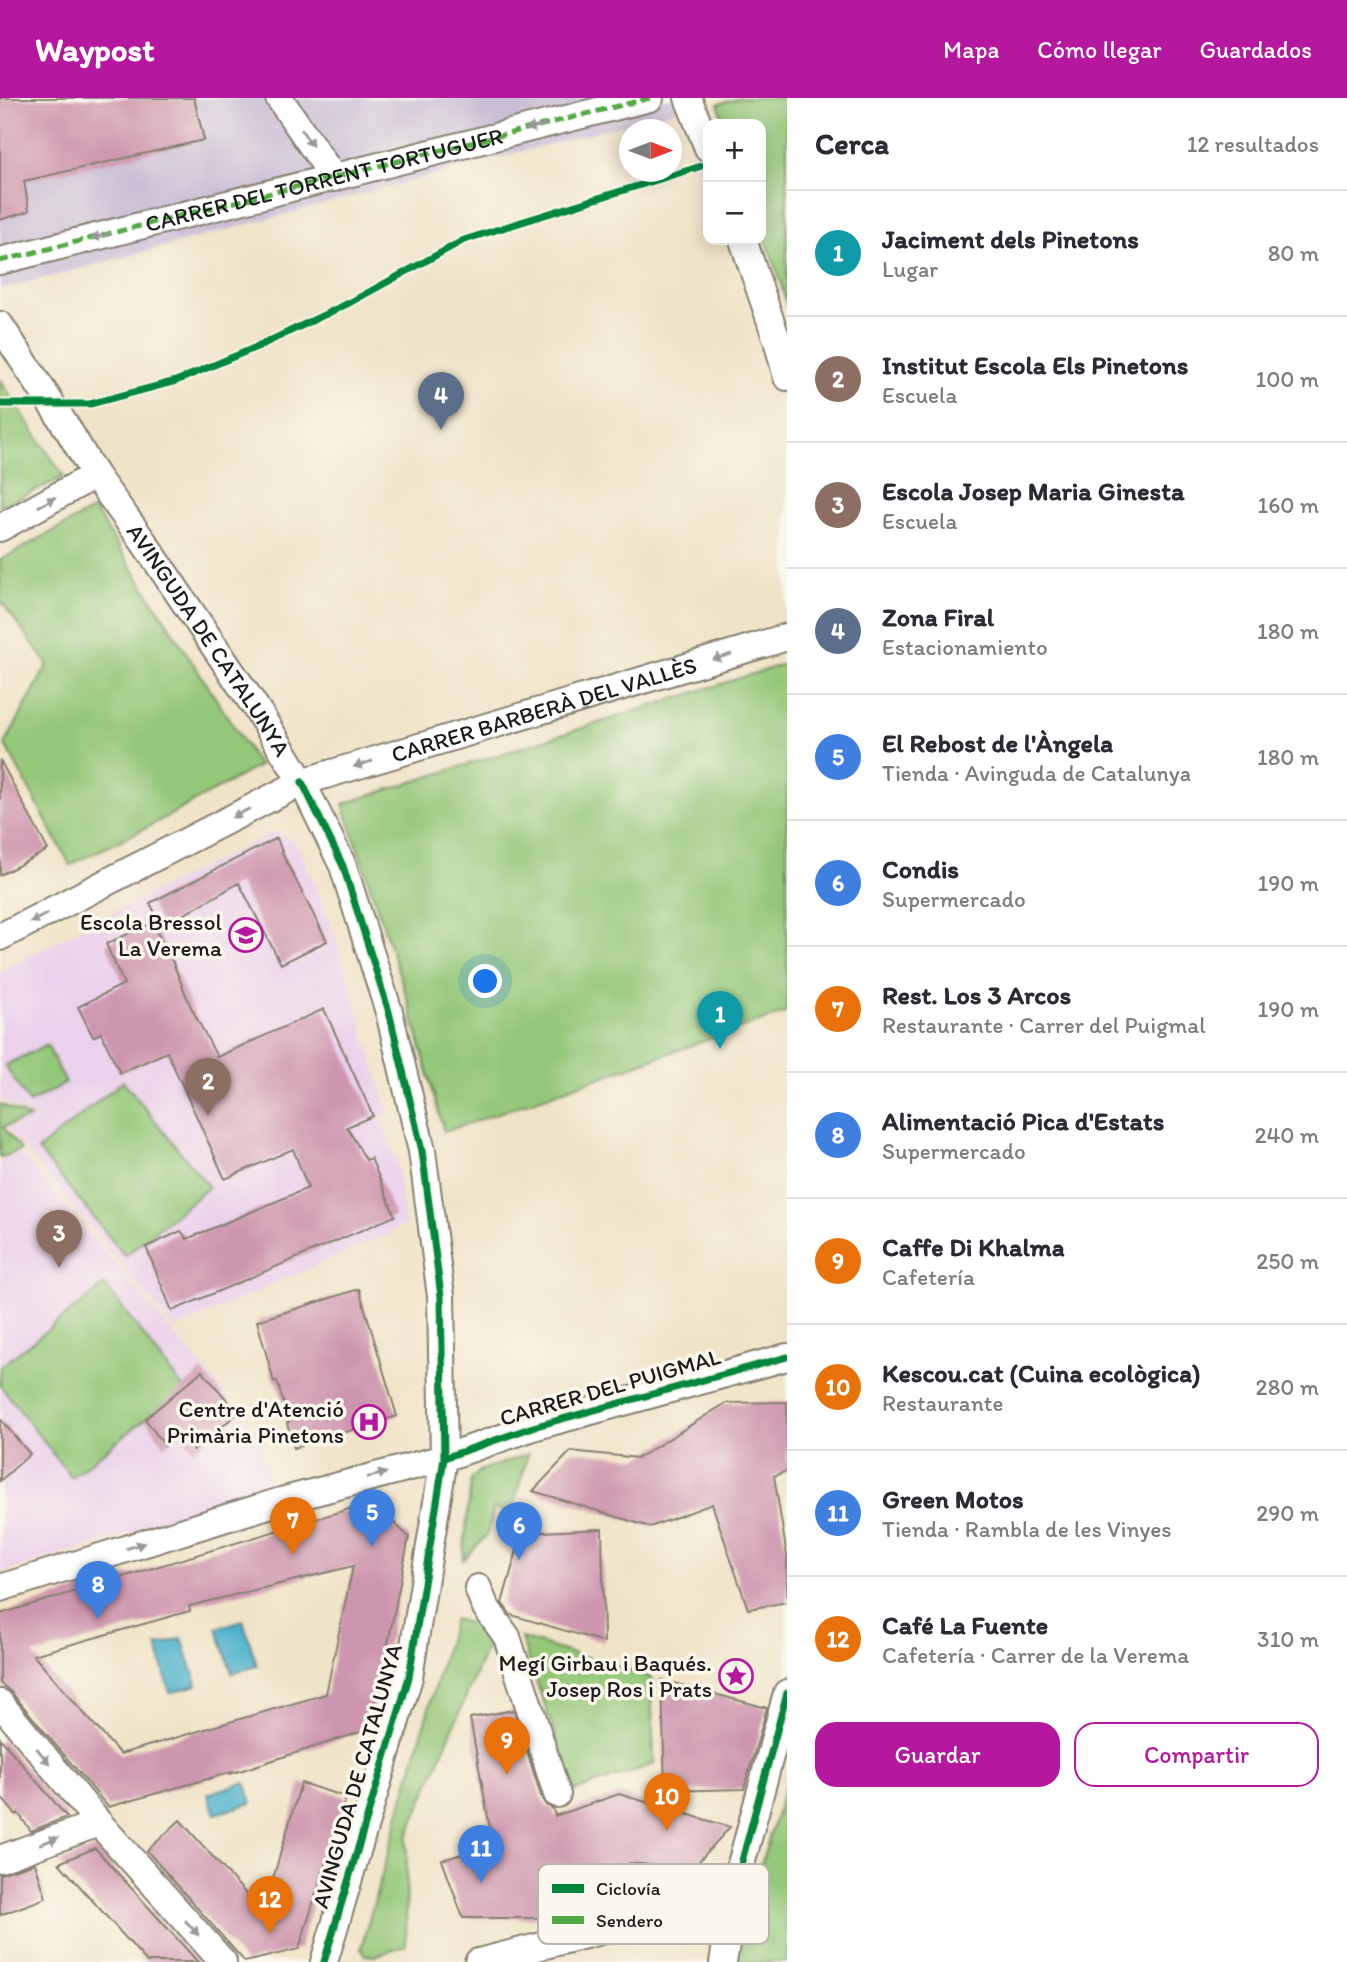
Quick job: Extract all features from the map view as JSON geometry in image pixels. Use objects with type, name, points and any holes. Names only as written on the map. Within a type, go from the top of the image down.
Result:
[{"type":"street","points":[[279,98],[334,178]]},
{"type":"street","name":"CARRER DEL TORRENT TORTUGUER","points":[[0,261],[650,98]]},
{"type":"street","points":[[688,98],[703,136]]},
{"type":"street","points":[[745,245],[787,377]]},
{"type":"street","name":"AVINGUDA DE CATALUNYA","points":[[0,325],[69,430],[95,475],[256,708],[302,782],[343,866],[389,1012],[422,1151],[441,1296],[444,1458],[409,1677],[324,1962]]},
{"type":"street","points":[[0,528],[95,475]]},
{"type":"street","name":"CARRER BARBERÀ DEL VALLÈS","points":[[0,937],[302,782],[787,637]]},
{"type":"street","name":"CARRER DEL PUIGMAL","points":[[0,1588],[282,1500],[444,1458],[533,1427],[787,1357]]},
{"type":"street","points":[[478,1588],[485,1606],[507,1637],[557,1794]]},
{"type":"street","points":[[741,1864],[787,1693]]},
{"type":"street","points":[[0,1703],[99,1823],[223,1962]]},
{"type":"street","points":[[0,1859],[99,1823]]},
{"type":"street","points":[[478,1962],[549,1944]]},
{"type":"street","points":[[723,1962],[726,1944]]},
{"type":"shaded area","points":[[0,98],[672,98],[678,110],[644,119],[619,119],[619,126],[0,289]]},
{"type":"shaded area","points":[[275,831],[293,841],[304,858],[337,941],[389,1114],[381,1119],[396,1158],[406,1225],[174,1329],[7,1128],[34,1118],[0,1100],[0,970]]},
{"type":"shaded area","points":[[20,1153],[259,1436],[272,1491],[0,1573],[0,1162]]},
{"type":"green space","points":[[740,98],[787,98],[787,307],[766,241],[766,119],[723,119],[718,104]]},
{"type":"green space","points":[[0,380],[64,477],[0,507]]},
{"type":"green space","points":[[94,509],[259,766],[148,827],[70,865],[5,744],[48,664],[0,600],[0,560]]},
{"type":"green space","points":[[787,663],[787,1012],[444,1132],[409,1004],[343,804]]},
{"type":"green space","points":[[47,1045],[66,1083],[29,1103],[5,1065]]},
{"type":"green space","points":[[123,1081],[209,1187],[125,1256],[38,1150]]},
{"type":"green space","points":[[0,1104],[30,1118],[3,1127],[21,1150],[0,1158]]},
{"type":"green space","points":[[105,1285],[184,1389],[71,1477],[0,1385],[0,1367]]},
{"type":"green space","points":[[528,1454],[511,1514],[494,1508],[487,1535],[463,1560],[471,1479],[479,1471]]},
{"type":"green space","points":[[454,1619],[494,1630],[407,1837],[406,1945],[374,1956],[366,1955],[361,1948]]},
{"type":"green space","points":[[521,1638],[651,1677],[654,1764],[575,1791]]},
{"type":"green space","points":[[787,1780],[787,1962],[735,1962],[737,1944],[769,1944],[769,1864],[761,1864]]},
{"type":"water","points":[[243,1620],[257,1666],[232,1673],[217,1628]]},
{"type":"water","points":[[182,1638],[197,1685],[170,1693],[157,1646]]},
{"type":"water","points":[[245,1782],[252,1803],[215,1814],[208,1794]]},
{"type":"building","points":[[0,98],[194,98],[204,140],[24,181],[29,211],[0,220]]},
{"type":"building","points":[[0,760],[48,850],[0,875]]},
{"type":"building","points":[[277,838],[327,941],[281,964],[239,883],[162,927],[150,903]]},
{"type":"building","points":[[152,923],[217,1057],[324,1009],[373,1116],[347,1127],[366,1160],[371,1158],[395,1216],[172,1311],[146,1247],[181,1231],[187,1239],[308,1188],[293,1149],[225,1179],[167,1052],[120,1073],[101,1033],[93,1037],[78,1007],[124,984],[106,944]]},
{"type":"building","points":[[359,1289],[397,1416],[294,1448],[287,1423],[289,1422],[277,1381],[274,1382],[257,1321]]},
{"type":"building","points":[[202,1371],[238,1413],[194,1450],[180,1433],[165,1446],[145,1419]]},
{"type":"building","points":[[787,1402],[787,1471],[774,1476],[787,1556],[787,1602],[748,1609],[712,1504],[650,1527],[533,1491],[571,1451],[638,1458],[726,1403]]},
{"type":"building","points":[[0,1419],[30,1454],[0,1481]]},
{"type":"building","points":[[372,1502],[409,1537],[383,1669],[367,1730],[230,1774],[232,1772],[108,1807],[12,1693],[0,1683],[0,1614]],"holes":[[[353,1566],[326,1694],[120,1754],[33,1655],[190,1611],[189,1606]]]},
{"type":"building","points":[[602,1529],[604,1642],[511,1615],[502,1603],[522,1533]]},
{"type":"building","points":[[662,1680],[767,1708],[744,1789],[665,1791]]},
{"type":"building","points":[[514,1710],[542,1799],[553,1809],[555,1816],[619,1794],[730,1827],[697,1864],[538,1864],[538,1918],[463,1918],[442,1860],[493,1845],[470,1718]]},
{"type":"building","points":[[0,1738],[67,1817],[31,1831],[18,1813],[16,1815],[0,1796]]},
{"type":"building","points":[[301,1783],[346,1797],[299,1949],[245,1962],[147,1851],[180,1820],[263,1913]]},
{"type":"building","points":[[95,1848],[198,1962],[147,1962],[59,1863]]},
{"type":"building","points":[[35,1863],[46,1898],[0,1915],[0,1874]]},
{"type":"marked path","points":[[0,261],[650,98]]},
{"type":"cycle path","points":[[0,404],[90,404],[176,381],[259,346],[349,303],[464,240],[703,166]]},
{"type":"cycle path","points":[[302,782],[343,866],[389,1012],[422,1151],[441,1296],[444,1458],[409,1677],[324,1962]]},
{"type":"cycle path","points":[[444,1458],[533,1427],[787,1357]]},
{"type":"cycle path","points":[[741,1864],[787,1693]]},
{"type":"place","name":"Zona Firal","points":[[441,430]]},
{"type":"place","name":"Escola Bressol La Verema","points":[[246,935]]},
{"type":"place","name":"Jaciment dels Pinetons","points":[[720,1049]]},
{"type":"place","name":"Institut Escola Els Pinetons","points":[[208,1116]]},
{"type":"place","name":"Escola Josep Maria Ginesta","points":[[59,1268]]},
{"type":"place","name":"Centre d'Atenció Primària Pinetons","points":[[369,1422]]},
{"type":"place","name":"El Rebost de l'Àngela","points":[[372,1547]]},
{"type":"place","name":"Rest. Los 3 Arcos","points":[[293,1555]]},
{"type":"place","name":"Condis","points":[[519,1560]]},
{"type":"place","name":"Alimentació Pica d'Estats","points":[[98,1619]]},
{"type":"place","name":"Megí Girbau i Baqués. Josep Ros i Prats","points":[[736,1676]]},
{"type":"place","name":"Caffe Di Khalma","points":[[507,1775]]},
{"type":"place","name":"Kescou.cat (Cuina ecològica)","points":[[667,1831]]},
{"type":"place","name":"Green Motos","points":[[481,1883]]},
{"type":"place","name":"Café La Fuente","points":[[270,1934]]}]
